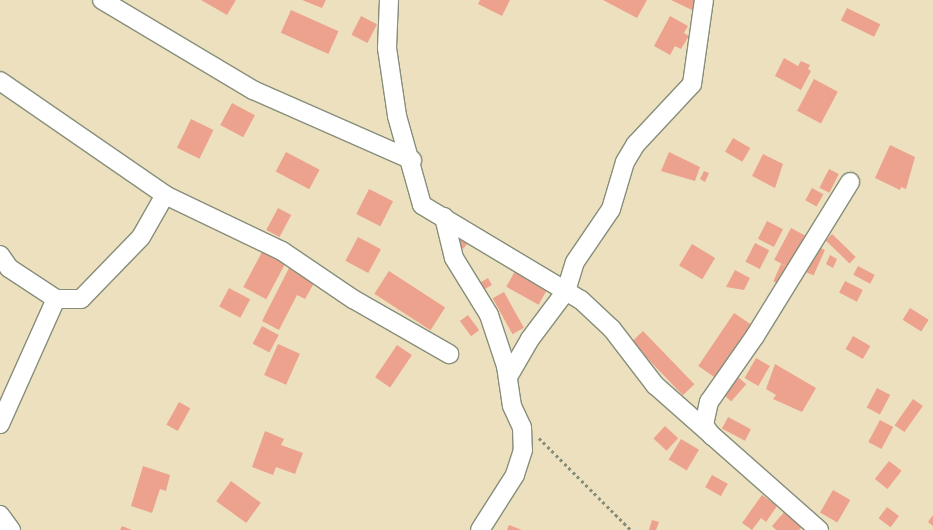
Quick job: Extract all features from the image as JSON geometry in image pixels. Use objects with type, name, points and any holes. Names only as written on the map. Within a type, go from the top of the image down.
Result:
[{"type":"street","points":[[102,0],[253,90],[412,160]]},
{"type":"street","points":[[389,0],[386,48],[397,116],[412,160],[422,205],[582,300],[612,330],[655,385],[819,530]]},
{"type":"street","points":[[508,378],[530,339],[566,291],[575,262],[611,209],[625,162],[636,144],[692,84],[704,0]]},
{"type":"street","points":[[0,81],[165,195],[282,251],[353,299],[449,354]]},
{"type":"street","points":[[717,441],[704,425],[709,402],[755,336],[850,182]]},
{"type":"street","points":[[3,265],[56,299],[81,299],[141,237],[165,195]]},
{"type":"street","points":[[444,218],[454,258],[489,315],[508,378],[512,406],[522,427],[523,450],[515,475],[480,530]]},
{"type":"street","points":[[0,424],[56,299]]},
{"type":"street","points":[[0,515],[11,530]]},
{"type":"path","points":[[522,427],[545,442],[631,530]]},
{"type":"building","points":[[201,0],[236,0],[227,15]]},
{"type":"building","points":[[302,0],[326,0],[322,8]]},
{"type":"building","points":[[480,0],[510,0],[502,16],[478,4]]},
{"type":"building","points":[[603,0],[647,0],[637,18]]},
{"type":"building","points":[[671,0],[697,0],[692,10]]},
{"type":"building","points":[[847,8],[880,24],[874,37],[841,21]]},
{"type":"building","points":[[291,10],[339,31],[328,54],[281,33]]},
{"type":"building","points":[[361,16],[377,24],[368,43],[351,35]]},
{"type":"building","points":[[670,16],[688,26],[684,33],[689,36],[681,49],[675,46],[670,55],[654,46]]},
{"type":"building","points":[[784,58],[798,66],[801,61],[810,65],[808,69],[811,71],[801,90],[775,76]]},
{"type":"building","points":[[814,79],[838,92],[821,123],[797,111]]},
{"type":"building","points":[[232,103],[255,115],[243,137],[220,125]]},
{"type":"building","points":[[191,119],[213,130],[199,159],[177,148]]},
{"type":"building","points":[[733,138],[750,148],[742,162],[725,152]]},
{"type":"building","points":[[890,145],[915,157],[906,189],[901,187],[900,190],[875,178]]},
{"type":"building","points":[[286,152],[320,170],[309,189],[276,171]]},
{"type":"building","points":[[669,152],[700,167],[695,181],[661,171]]},
{"type":"building","points":[[763,154],[783,164],[775,188],[752,176]]},
{"type":"building","points":[[829,169],[839,174],[829,193],[819,188]]},
{"type":"building","points":[[704,171],[709,173],[705,182],[700,179]]},
{"type":"building","points":[[812,188],[823,194],[817,207],[805,200]]},
{"type":"building","points":[[369,189],[393,201],[380,226],[356,214]]},
{"type":"building","points":[[278,208],[291,215],[280,237],[266,230]]},
{"type":"building","points":[[767,221],[783,229],[774,247],[758,239]]},
{"type":"building","points":[[791,228],[808,237],[791,269],[774,260]]},
{"type":"building","points":[[832,234],[856,257],[849,263],[826,240]]},
{"type":"building","points":[[358,237],[381,249],[368,273],[345,261]]},
{"type":"building","points":[[461,238],[467,244],[463,249],[456,243]]},
{"type":"building","points":[[755,243],[769,250],[760,269],[745,262]]},
{"type":"building","points":[[692,244],[715,258],[702,279],[679,265]]},
{"type":"building","points":[[814,245],[825,250],[814,275],[803,271]]},
{"type":"building","points":[[263,250],[286,262],[266,299],[243,287]]},
{"type":"building","points":[[830,255],[837,259],[833,268],[826,264]]},
{"type":"building","points":[[781,264],[790,268],[782,285],[773,281]]},
{"type":"building","points":[[858,266],[875,275],[870,284],[853,275]]},
{"type":"building","points":[[289,268],[314,283],[305,299],[297,295],[279,330],[262,321]]},
{"type":"building","points":[[735,270],[750,278],[744,290],[726,287]]},
{"type":"building","points":[[389,271],[445,307],[430,330],[374,294]]},
{"type":"building","points":[[515,271],[547,289],[539,305],[506,287]]},
{"type":"building","points":[[488,278],[492,285],[481,291],[477,284]]},
{"type":"building","points":[[845,281],[863,290],[857,302],[839,293]]},
{"type":"building","points":[[229,288],[250,299],[240,318],[219,307]]},
{"type":"building","points":[[504,292],[524,328],[513,334],[493,298]]},
{"type":"building","points":[[910,308],[929,320],[921,332],[903,320]]},
{"type":"building","points":[[734,313],[753,326],[717,379],[698,366]]},
{"type":"building","points":[[468,315],[479,330],[471,336],[460,321]]},
{"type":"building","points":[[262,326],[279,335],[269,353],[253,344]]},
{"type":"building","points":[[643,331],[694,384],[683,395],[631,342]]},
{"type":"building","points":[[853,336],[870,346],[863,359],[846,349]]},
{"type":"building","points":[[278,344],[300,354],[286,385],[264,375]]},
{"type":"building","points":[[397,345],[412,355],[390,387],[375,377]]},
{"type":"building","points":[[756,358],[770,366],[758,386],[744,378]]},
{"type":"building","points":[[775,364],[816,388],[802,412],[773,399],[776,395],[766,389]]},
{"type":"building","points":[[738,377],[746,384],[731,402],[723,394]]},
{"type":"building","points":[[877,388],[890,395],[880,414],[867,407]]},
{"type":"building","points":[[913,399],[923,406],[904,432],[895,425]]},
{"type":"building","points":[[179,402],[190,408],[178,431],[166,425]]},
{"type":"building","points":[[728,417],[751,429],[745,441],[722,428]]},
{"type":"building","points":[[880,420],[893,427],[882,449],[868,442]]},
{"type":"building","points":[[665,426],[678,438],[667,451],[653,438]]},
{"type":"building","points":[[265,431],[284,439],[281,445],[303,453],[295,474],[276,467],[273,475],[252,467]]},
{"type":"building","points":[[681,439],[699,450],[687,470],[669,460]]},
{"type":"building","points":[[889,461],[902,471],[887,489],[875,479]]},
{"type":"building","points":[[143,466],[170,475],[166,491],[160,489],[152,513],[131,506]]},
{"type":"building","points":[[712,475],[728,484],[721,496],[705,487]]},
{"type":"building","points":[[231,481],[261,503],[246,523],[216,501]]},
{"type":"building","points":[[833,490],[850,500],[837,523],[820,513]]},
{"type":"building","points":[[762,495],[777,506],[766,522],[761,518],[752,530],[742,523]]},
{"type":"building","points":[[887,507],[899,516],[891,527],[879,518]]},
{"type":"building","points":[[786,510],[803,526],[799,530],[776,530],[772,526]]},
{"type":"building","points":[[933,515],[933,526],[928,522]]},
{"type":"building","points":[[652,520],[659,522],[656,530],[649,530]]},
{"type":"building","points":[[509,525],[522,530],[507,530]]},
{"type":"building","points":[[122,526],[132,530],[120,530]]}]
